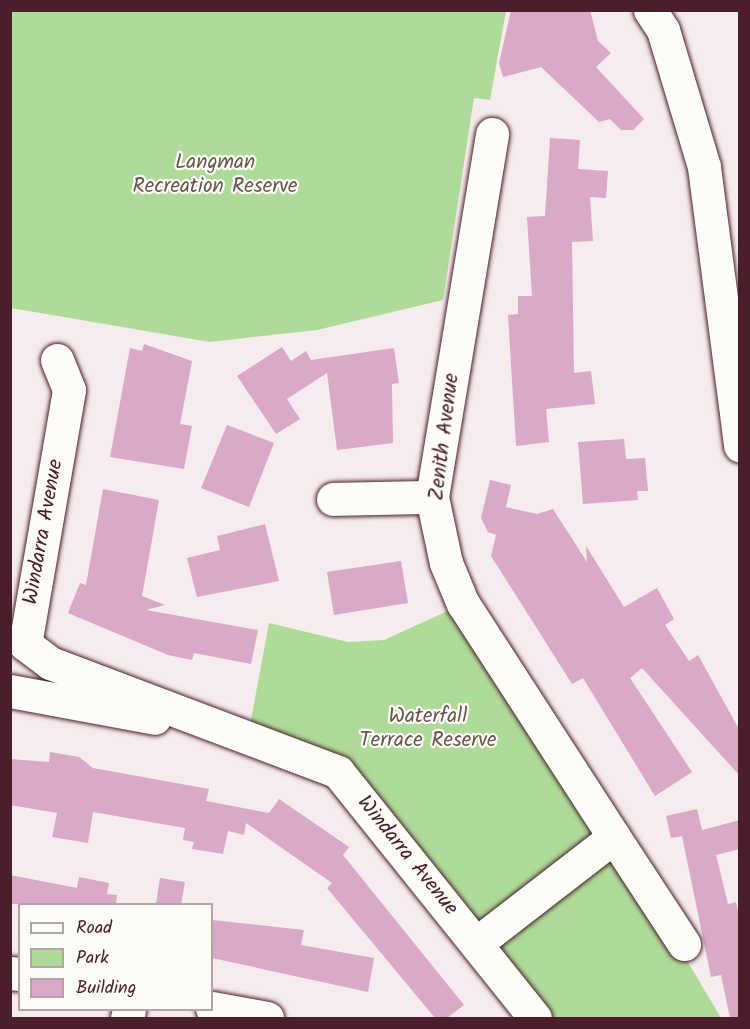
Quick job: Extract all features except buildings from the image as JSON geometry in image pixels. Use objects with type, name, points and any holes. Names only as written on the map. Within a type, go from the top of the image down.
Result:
[{"type":"street","points":[[650,10],[663,30],[704,167],[740,446]]},
{"type":"street","name":"Zenith Avenue","points":[[492,134],[432,497],[446,563],[463,604],[684,944]]},
{"type":"street","name":"Windarra Avenue","points":[[57,360],[69,390],[25,644],[50,663],[339,772],[478,942],[535,1018]]},
{"type":"street","points":[[333,499],[432,497]]},
{"type":"street","name":"Windarra Avenue","points":[[10,691],[248,736]]},
{"type":"street","points":[[478,942],[614,837]]},
{"type":"street","points":[[213,1008],[267,1018]]},
{"type":"green space","name":"Langman Recreation Reserve","points":[[10,11],[506,11],[490,100],[474,98],[443,300],[317,330],[210,342],[11,308]]},
{"type":"green space","name":"Waterfall Terrace Reserve","points":[[463,604],[614,837],[721,1018],[535,1018],[339,772],[248,736],[269,623],[348,642],[384,640]]}]
